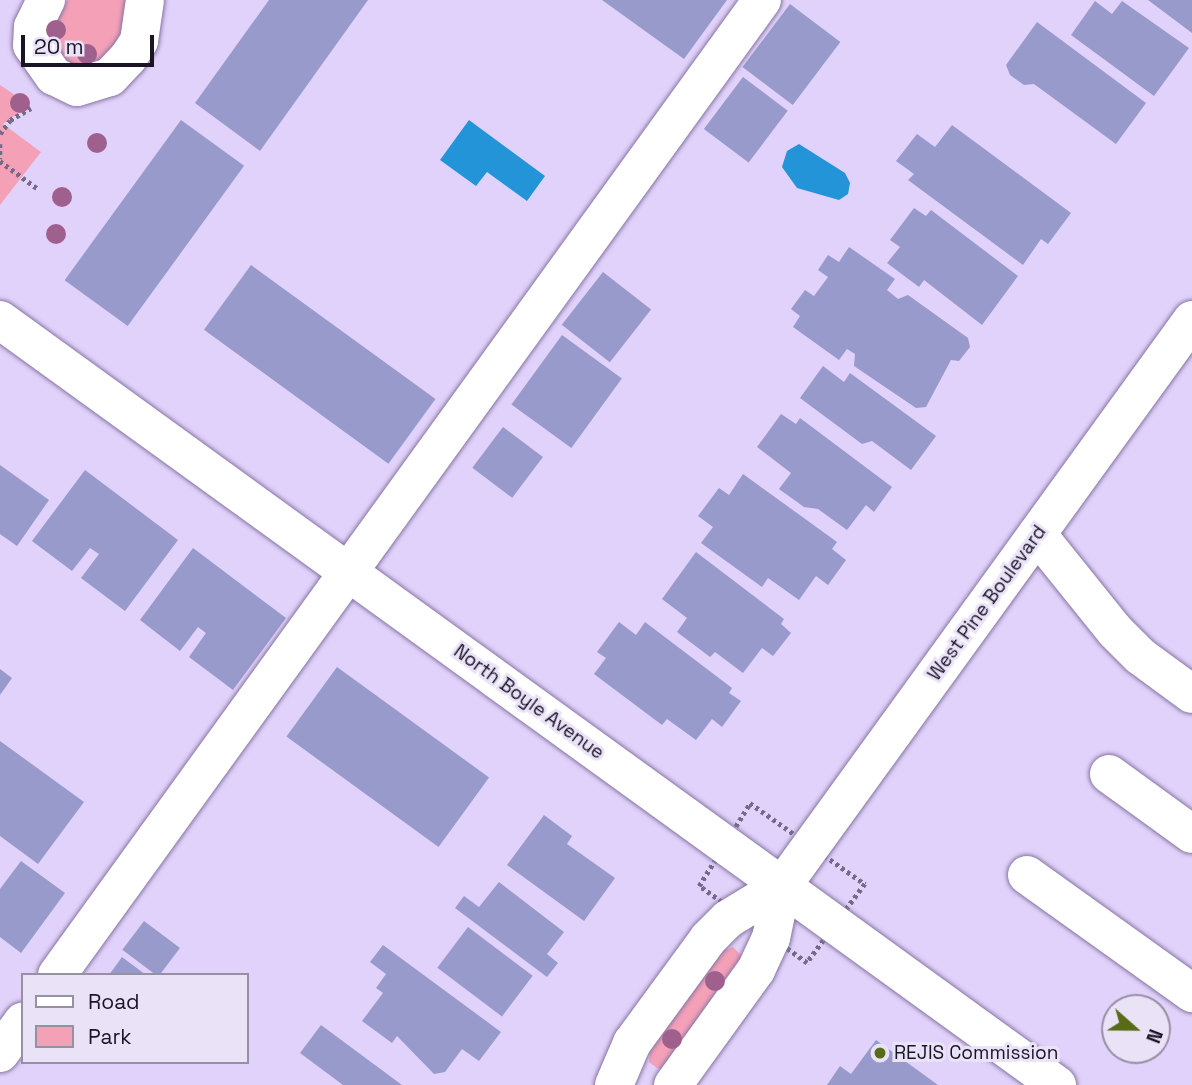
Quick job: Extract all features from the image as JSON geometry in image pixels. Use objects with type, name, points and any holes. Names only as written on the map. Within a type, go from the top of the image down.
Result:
[{"type":"street","points":[[46,0],[33,27],[32,45],[54,76],[77,87],[110,78],[128,58],[139,41],[145,0]]},
{"type":"street","points":[[58,973],[762,0]]},
{"type":"street","name":"North Boyle Avenue","points":[[0,320],[1057,1085]]},
{"type":"street","name":"West Pine Boulevard","points":[[614,1085],[632,1043],[708,939],[728,919],[782,886],[1192,320]]},
{"type":"street","points":[[1037,534],[1140,656],[1192,694]]},
{"type":"street","points":[[1109,774],[1192,834]]},
{"type":"street","points":[[1027,875],[1192,993]]},
{"type":"street","name":"West Pine Boulevard","points":[[673,1085],[756,970],[771,938],[782,886]]},
{"type":"street","points":[[0,1053],[21,1024]]},
{"type":"path","points":[[0,134],[10,120],[35,104]]},
{"type":"path","points":[[0,144],[0,160],[38,188]]},
{"type":"green space","points":[[68,0],[127,0],[125,32],[103,64],[81,70],[51,49],[53,20]]},
{"type":"green space","points":[[0,85],[30,105],[3,124],[41,152],[0,205]]},
{"type":"green space","points":[[733,947],[742,956],[662,1069],[657,1068],[649,1062],[650,1051],[723,951]]},
{"type":"water","points":[[469,120],[545,176],[527,201],[487,172],[476,186],[440,160]]},
{"type":"water","points":[[799,144],[845,173],[850,183],[848,194],[839,200],[797,188],[782,167],[787,151]]},
{"type":"building","points":[[269,0],[368,0],[260,151],[195,103]]},
{"type":"building","points":[[602,0],[727,0],[684,59]]},
{"type":"building","points":[[1148,0],[1192,0],[1192,33]]},
{"type":"building","points":[[1095,1],[1112,14],[1122,1],[1189,48],[1154,96],[1071,35]]},
{"type":"building","points":[[790,4],[840,42],[793,105],[742,67]]},
{"type":"building","points":[[1037,22],[1146,103],[1116,144],[1034,84],[1024,85],[1010,75],[1006,65]]},
{"type":"building","points":[[743,77],[788,111],[749,163],[704,129]]},
{"type":"building","points":[[181,120],[244,166],[128,326],[65,280]]},
{"type":"building","points":[[952,125],[1071,213],[1048,244],[1041,239],[1023,265],[908,180],[914,174],[896,161],[917,134],[935,147]]},
{"type":"building","points":[[914,208],[926,216],[931,210],[1018,276],[982,325],[924,280],[919,287],[887,263],[900,247],[890,240]]},
{"type":"building","points":[[849,247],[895,279],[887,290],[898,299],[908,295],[968,338],[970,347],[959,361],[951,360],[926,407],[916,408],[854,366],[855,354],[847,349],[839,360],[793,327],[800,316],[791,309],[805,290],[814,296],[828,277],[818,270],[828,255],[839,262]]},
{"type":"building","points":[[251,265],[435,399],[388,464],[204,330]]},
{"type":"building","points":[[603,272],[651,310],[610,362],[562,325]]},
{"type":"building","points":[[562,335],[622,378],[571,448],[511,405]]},
{"type":"building","points":[[823,366],[844,382],[850,373],[936,436],[911,470],[872,441],[862,444],[800,398]]},
{"type":"building","points":[[781,414],[796,424],[800,418],[892,487],[874,512],[866,505],[847,530],[818,509],[804,507],[779,489],[791,473],[757,447]]},
{"type":"building","points":[[503,427],[543,457],[512,498],[472,468]]},
{"type":"building","points":[[0,465],[49,500],[17,546],[0,534]]},
{"type":"building","points":[[85,470],[178,540],[125,611],[81,578],[99,554],[90,548],[72,571],[32,541]]},
{"type":"building","points":[[743,474],[837,542],[832,549],[846,560],[828,585],[816,576],[799,600],[768,578],[762,587],[701,543],[713,527],[698,516],[719,488],[729,495]]},
{"type":"building","points":[[193,548],[286,618],[233,690],[189,657],[206,633],[198,627],[180,651],[140,620]]},
{"type":"building","points":[[696,552],[784,619],[781,624],[791,633],[773,656],[762,648],[743,673],[715,652],[710,657],[677,632],[687,618],[662,599]]},
{"type":"building","points":[[619,622],[636,635],[645,622],[732,688],[729,693],[741,701],[722,727],[712,719],[696,740],[667,719],[662,725],[594,674],[606,658],[597,652]]},
{"type":"building","points":[[337,667],[489,778],[439,847],[286,737]]},
{"type":"building","points":[[0,669],[12,678],[0,695]]},
{"type":"building","points":[[0,741],[84,802],[38,864],[0,836]]},
{"type":"building","points":[[544,815],[572,836],[567,844],[615,878],[584,921],[507,865]]},
{"type":"building","points":[[21,861],[65,893],[21,953],[0,937],[0,889]]},
{"type":"building","points":[[499,882],[564,932],[547,954],[558,963],[547,977],[455,908],[464,896],[479,907]]},
{"type":"building","points":[[144,921],[180,948],[161,973],[153,973],[122,950]]},
{"type":"building","points":[[468,927],[533,976],[502,1016],[437,968]]},
{"type":"building","points":[[383,945],[501,1032],[479,1061],[462,1049],[445,1072],[434,1074],[397,1036],[392,1043],[362,1021],[383,993],[376,988],[386,974],[370,962]]},
{"type":"building","points":[[122,957],[143,973],[110,973]]},
{"type":"building","points":[[321,1025],[402,1085],[343,1085],[300,1053]]},
{"type":"building","name":"REJIS Commission","points":[[876,1040],[938,1085],[827,1085],[840,1066],[851,1074]]},
{"type":"place","name":"REJIS Commission","points":[[880,1053]]}]
